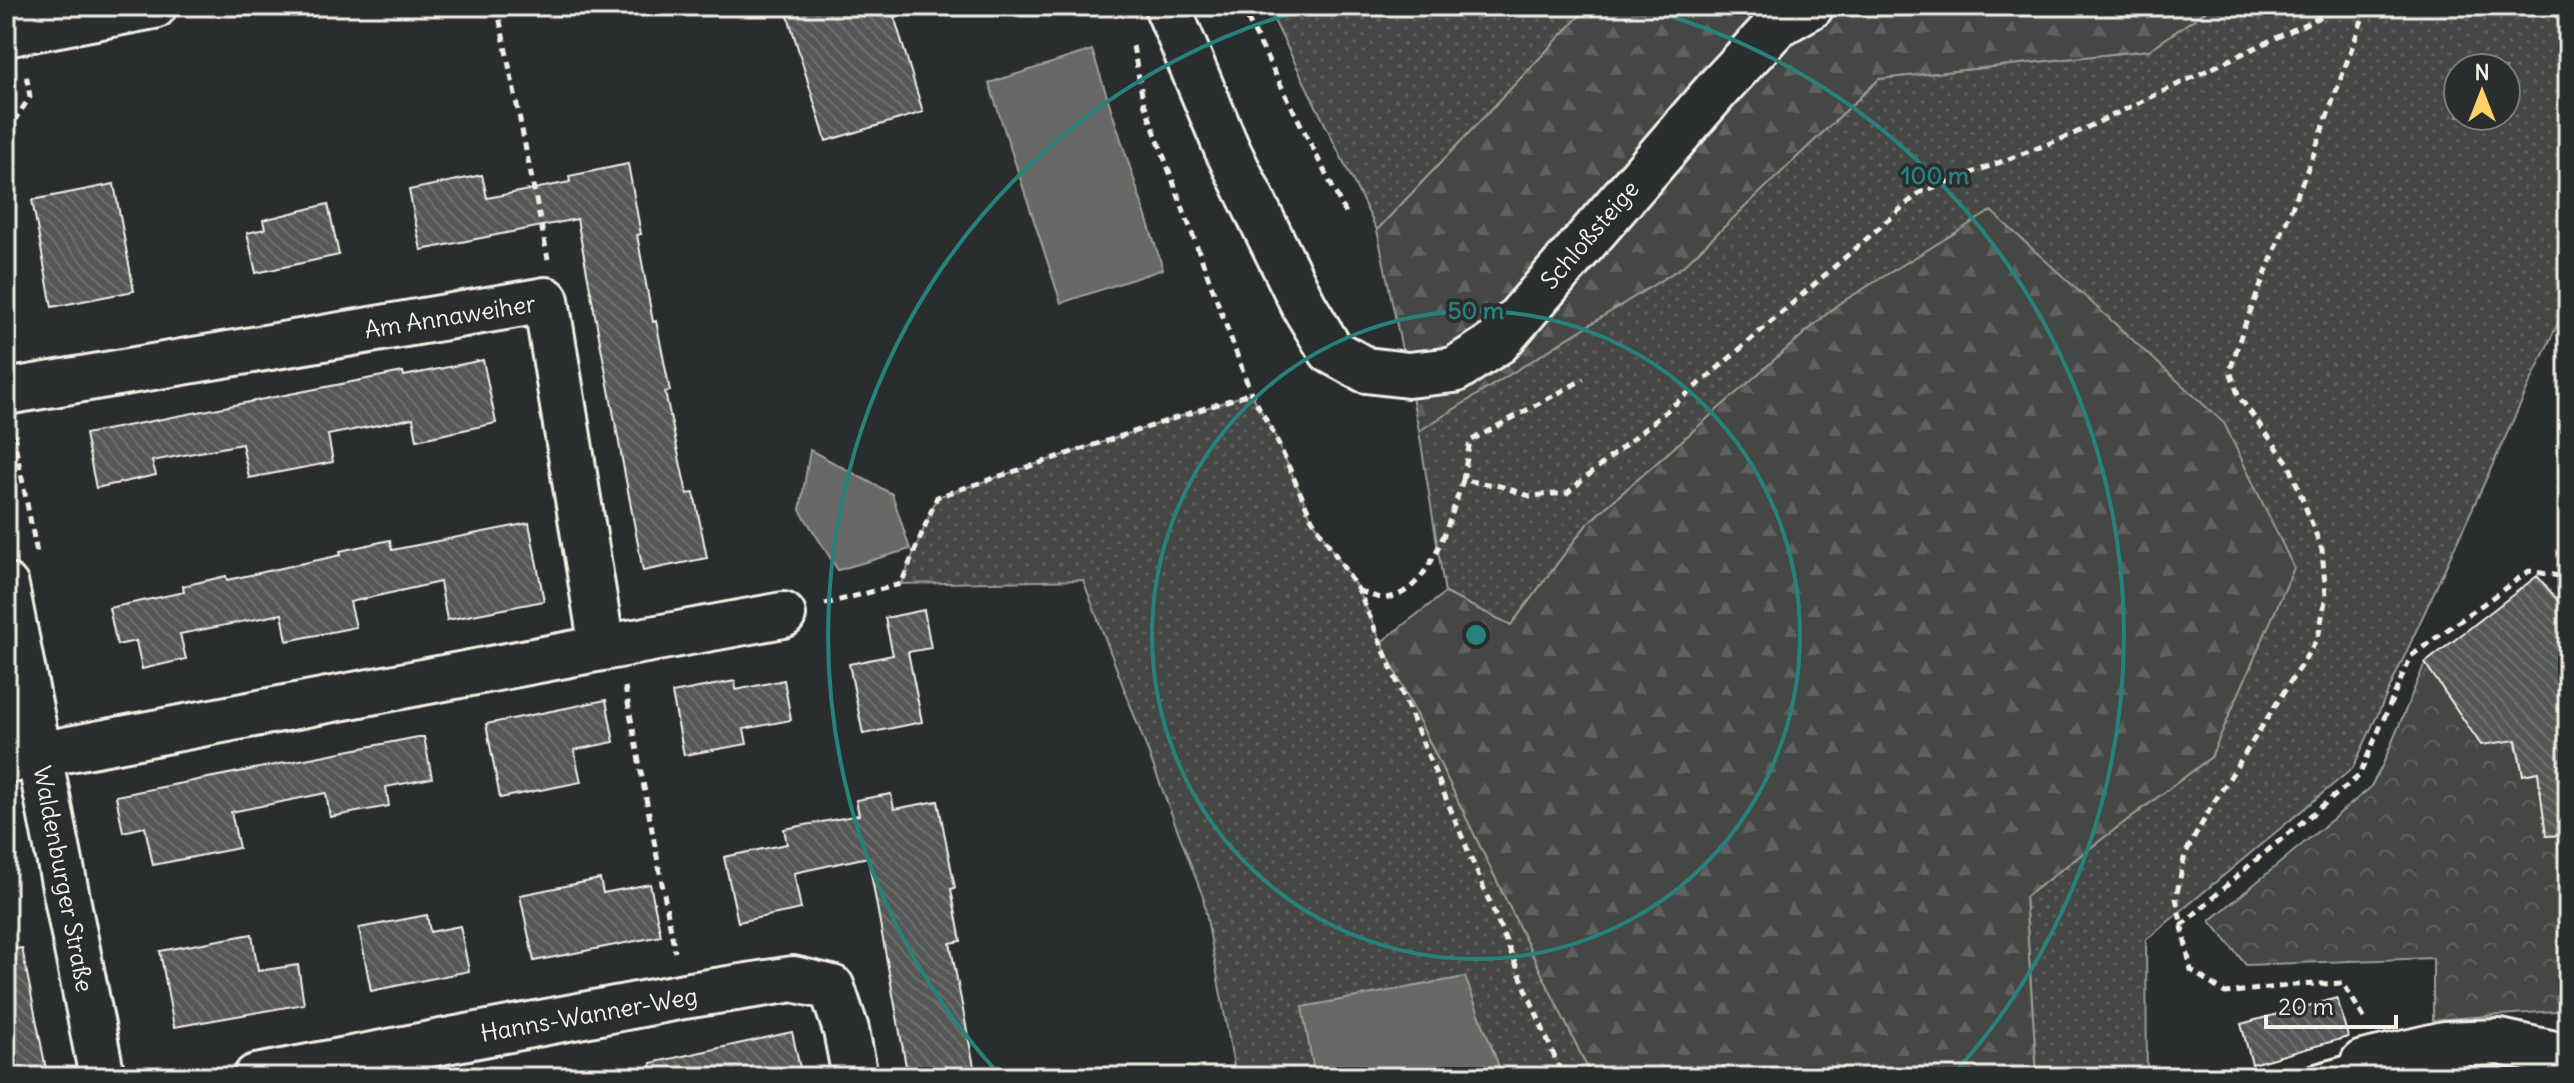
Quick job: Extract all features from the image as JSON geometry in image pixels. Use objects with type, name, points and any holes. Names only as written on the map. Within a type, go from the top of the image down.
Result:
[{"type":"street","points":[[6,34],[154,6]]},
{"type":"street","name":"Schloßsteige","points":[[1167,6],[1227,149],[1304,306],[1331,351],[1366,370],[1408,375],[1454,370],[1498,342],[1721,85],[1777,25],[1811,6]]},
{"type":"street","name":"Am Annaweiher","points":[[6,392],[546,300],[610,647]]},
{"type":"street","name":"Waldenburger Straße","points":[[6,586],[22,758],[102,1077]]},
{"type":"street","points":[[22,758],[783,615]]},
{"type":"street","name":"Hanns-Wanner-Weg","points":[[256,1077],[684,996],[793,979],[832,988],[846,1030],[855,1077]]},
{"type":"street","points":[[2364,1042],[2500,1042],[2568,1057]]},
{"type":"lane","points":[[2312,1077],[2364,1042]]},
{"type":"path","points":[[497,6],[549,265],[546,300]]},
{"type":"path","points":[[1241,6],[1347,216]]},
{"type":"path","points":[[1463,480],[1500,486],[1530,496],[1567,493],[1710,375],[1919,193],[2069,136],[2343,6]]},
{"type":"path","points":[[2364,1042],[2343,983],[2225,993],[2191,970],[2176,898],[2185,854],[2318,638],[2326,596],[2322,550],[2289,464],[2239,397],[2230,371],[2242,332],[2314,153],[2367,6]]},
{"type":"path","points":[[1132,37],[1143,100],[1251,393],[1275,436],[1312,519],[1359,591],[1563,1077]]},
{"type":"path","points":[[1359,591],[1383,598],[1410,590],[1441,545],[1463,480],[1470,441],[1584,379]]},
{"type":"path","points":[[783,615],[901,584],[937,497],[1251,393]]},
{"type":"path","points":[[2181,926],[2359,776],[2411,656],[2529,571],[2559,576],[2568,582]]},
{"type":"path","points":[[610,647],[684,996]]},
{"type":"green space","points":[[1267,6],[1589,6],[1377,230]]},
{"type":"green space","points":[[1589,6],[2213,6],[2149,50],[1879,79],[1682,267],[1419,431],[1377,230]]},
{"type":"green space","points":[[2213,6],[2568,6],[2568,301],[2353,768],[2146,940],[2147,1077],[2037,1077],[2025,897],[2211,757],[1992,212],[1837,305],[1588,523],[1511,625],[1445,593],[1419,431],[1682,267],[1879,79],[2149,50]]},
{"type":"green space","points":[[1991,211],[2224,423],[2294,568],[2211,757],[2025,897],[2037,1077],[1592,1077],[1381,642],[1445,593],[1511,625],[1588,523],[1837,305]]},
{"type":"green space","points":[[1251,393],[1275,436],[1312,519],[1359,591],[1592,1077],[1236,1077],[1203,897],[1083,580],[901,584],[937,497]]},
{"type":"green space","points":[[2425,663],[2481,744],[2515,740],[2523,774],[2538,772],[2542,801],[2568,797],[2568,1010],[2433,1020],[2433,958],[2246,965],[2210,921],[2370,788]]},
{"type":"shaded area","points":[[1092,50],[1163,269],[1061,303],[989,83]]},
{"type":"shaded area","points":[[810,450],[892,494],[910,549],[838,570],[800,510]]},
{"type":"shaded area","points":[[1465,977],[1503,1077],[1315,1077],[1302,1007]]},
{"type":"building","points":[[785,6],[891,6],[923,112],[826,141]]},
{"type":"building","points":[[628,164],[653,322],[656,321],[670,391],[665,392],[687,494],[694,493],[707,558],[643,571],[577,219],[421,250],[409,190],[482,175],[487,198],[570,182],[569,176]]},
{"type":"building","points":[[114,184],[134,291],[52,307],[32,200]]},
{"type":"building","points":[[328,204],[339,255],[256,273],[247,233],[265,229],[263,220]]},
{"type":"building","points":[[483,360],[496,423],[417,440],[413,418],[328,435],[333,462],[249,478],[242,444],[152,461],[156,475],[96,488],[85,434],[403,372],[404,376]]},
{"type":"building","points":[[529,523],[544,601],[447,620],[440,582],[350,602],[356,627],[287,641],[282,614],[180,634],[186,659],[142,669],[136,641],[117,645],[109,608],[184,592],[183,586],[226,576],[227,580],[341,555],[340,551],[390,540],[392,550]]},
{"type":"building","points":[[2537,576],[2568,612],[2568,835],[2546,836],[2538,772],[2523,775],[2516,740],[2481,745],[2425,663]]},
{"type":"building","points":[[924,610],[931,648],[908,652],[922,722],[863,734],[849,664],[893,655],[885,618]]},
{"type":"building","points":[[784,680],[791,720],[744,729],[747,744],[684,755],[672,693],[735,681],[736,690]]},
{"type":"building","points":[[606,700],[614,742],[574,750],[581,782],[500,798],[486,724]]},
{"type":"building","points":[[424,737],[432,778],[386,787],[389,806],[330,817],[326,793],[231,812],[239,848],[153,865],[145,827],[123,832],[116,796]]},
{"type":"building","points":[[891,794],[894,809],[938,801],[955,888],[951,889],[961,941],[950,943],[976,1077],[908,1077],[868,857],[794,873],[801,909],[738,922],[724,857],[787,844],[784,829],[859,815],[856,800]]},
{"type":"building","points":[[600,879],[603,893],[650,884],[661,936],[534,961],[520,895]]},
{"type":"building","points":[[427,915],[430,932],[460,926],[469,971],[371,991],[359,928]]},
{"type":"building","points":[[252,934],[258,971],[298,965],[304,1004],[174,1027],[160,951]]},
{"type":"building","points":[[22,948],[46,1069],[6,1077],[6,950]]},
{"type":"building","points":[[2337,998],[2348,1037],[2252,1064],[2241,1024]]},
{"type":"building","points":[[792,1032],[802,1077],[653,1077],[651,1063]]}]
